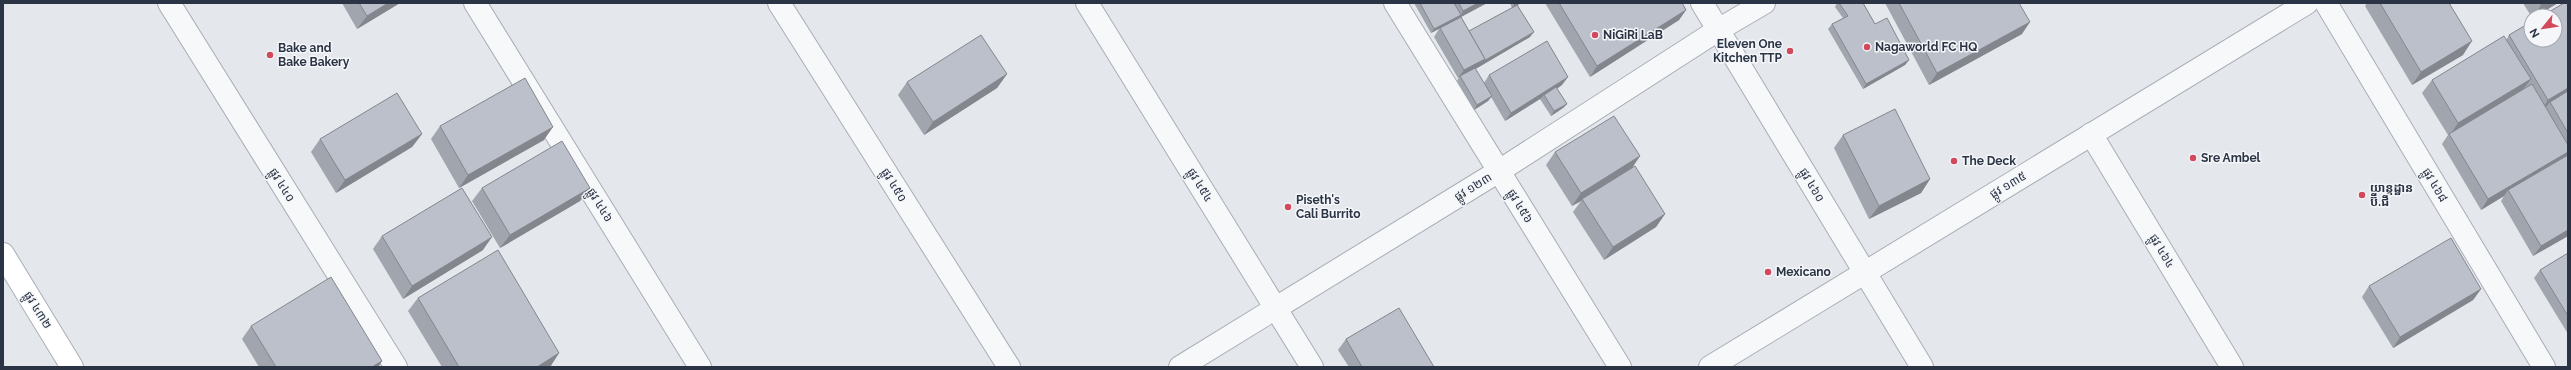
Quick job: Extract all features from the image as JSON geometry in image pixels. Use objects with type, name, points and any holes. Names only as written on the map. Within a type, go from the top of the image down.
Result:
[{"type":"street","name":"ផ្លូវ ៤៤០","points":[[169,3],[396,367]]},
{"type":"street","name":"ផ្លូវ ៤៤៦","points":[[475,3],[700,367]]},
{"type":"street","name":"ផ្លូវ ៤៥០","points":[[779,3],[1009,367]]},
{"type":"street","name":"ផ្លូវ ៤៥៤","points":[[1087,3],[1277,308],[1312,367]]},
{"type":"street","name":"ផ្លូវ ៤៥៦","points":[[1395,3],[1620,367]]},
{"type":"street","name":"ផ្លូវ ៤៦០","points":[[1702,3],[1922,367]]},
{"type":"street","name":"ផ្លូវ ១២៣","points":[[1180,367],[1499,170],[1718,30],[1764,3]]},
{"type":"street","name":"ផ្លូវ ១៣៥","points":[[1710,367],[2307,3]]},
{"type":"street","name":"ផ្លូវ ៤៦៨","points":[[2326,3],[2544,367]]},
{"type":"street","name":"ផ្លូវ ៤៦៤","points":[[2091,134],[2232,367]]},
{"type":"street","name":"ផ្លូវ ៤៣២","points":[[3,254],[72,367]]},
{"type":"building","points":[[359,3],[388,3],[367,16]]},
{"type":"building","points":[[1420,3],[1454,3],[1461,15],[1434,29]]},
{"type":"building","points":[[1459,3],[1478,3],[1463,11]]},
{"type":"building","points":[[1559,3],[1682,3],[1686,10],[1597,66]]},
{"type":"building","name":"Nagaworld FC HQ","points":[[1839,3],[1863,3],[1875,24],[1887,18],[1909,60],[1866,84],[1832,24],[1848,16]]},
{"type":"building","points":[[1899,3],[2019,3],[2030,22],[1937,73]]},
{"type":"building","points":[[2380,3],[2449,3],[2472,41],[2421,72]]},
{"type":"building","points":[[2564,3],[2568,3],[2568,88],[2548,100],[2509,35],[2523,27],[2523,48],[2563,48],[2563,8],[2556,8]]},
{"type":"building","points":[[1517,5],[1534,32],[1482,62],[1485,59],[1469,31]]},
{"type":"building","points":[[1461,17],[1485,59],[1464,70],[1440,28]]},
{"type":"building","points":[[981,35],[1007,74],[933,122],[907,82]]},
{"type":"building","points":[[2504,36],[2531,79],[2458,123],[2432,80]]},
{"type":"building","points":[[1547,41],[1568,77],[1511,113],[1489,75]]},
{"type":"building","points":[[1475,68],[1492,96],[1477,105],[1460,76]]},
{"type":"building","points":[[525,78],[553,127],[468,175],[440,126]]},
{"type":"building","points":[[2532,84],[2568,145],[2568,152],[2488,199],[2449,134]]},
{"type":"building","points":[[1556,87],[1567,104],[1554,111],[1544,95]]},
{"type":"building","points":[[2568,91],[2568,133],[2550,102]]},
{"type":"building","points":[[397,93],[422,134],[345,180],[320,139]]},
{"type":"building","points":[[1895,109],[1930,179],[1879,206],[1843,135]]},
{"type":"building","points":[[1614,116],[1640,156],[1581,193],[1555,152]]},
{"type":"building","points":[[562,141],[590,188],[510,235],[482,188]]},
{"type":"building","points":[[2568,155],[2568,230],[2541,246],[2508,190]]},
{"type":"building","points":[[1635,166],[1665,214],[1613,247],[1582,199]]},
{"type":"building","points":[[462,188],[492,237],[412,286],[382,236]]},
{"type":"building","points":[[2451,238],[2481,289],[2400,337],[2369,286]]},
{"type":"building","points":[[498,250],[559,353],[537,367],[459,367],[418,298]]},
{"type":"building","points":[[2568,253],[2568,316],[2540,270]]},
{"type":"building","points":[[331,277],[382,361],[372,367],[276,367],[251,326]]},
{"type":"building","points":[[1399,308],[1434,367],[1362,367],[1346,339]]},
{"type":"place","name":"NiGiRi LaB","points":[[1595,35]]},
{"type":"place","name":"Nagaworld FC HQ","points":[[1867,47]]},
{"type":"place","name":"Eleven One Kitchen TTP","points":[[1790,51]]},
{"type":"place","name":"Bake and Bake Bakery","points":[[270,55]]},
{"type":"place","name":"Sre Ambel","points":[[2193,158]]},
{"type":"place","name":"The Deck","points":[[1954,161]]},
{"type":"place","name":"យាន្ដដ្ឋាន ប៊ី.ជី","points":[[2362,195]]},
{"type":"place","name":"Piseth's Cali Burrito","points":[[1288,207]]},
{"type":"place","name":"Mexicano","points":[[1768,272]]}]
